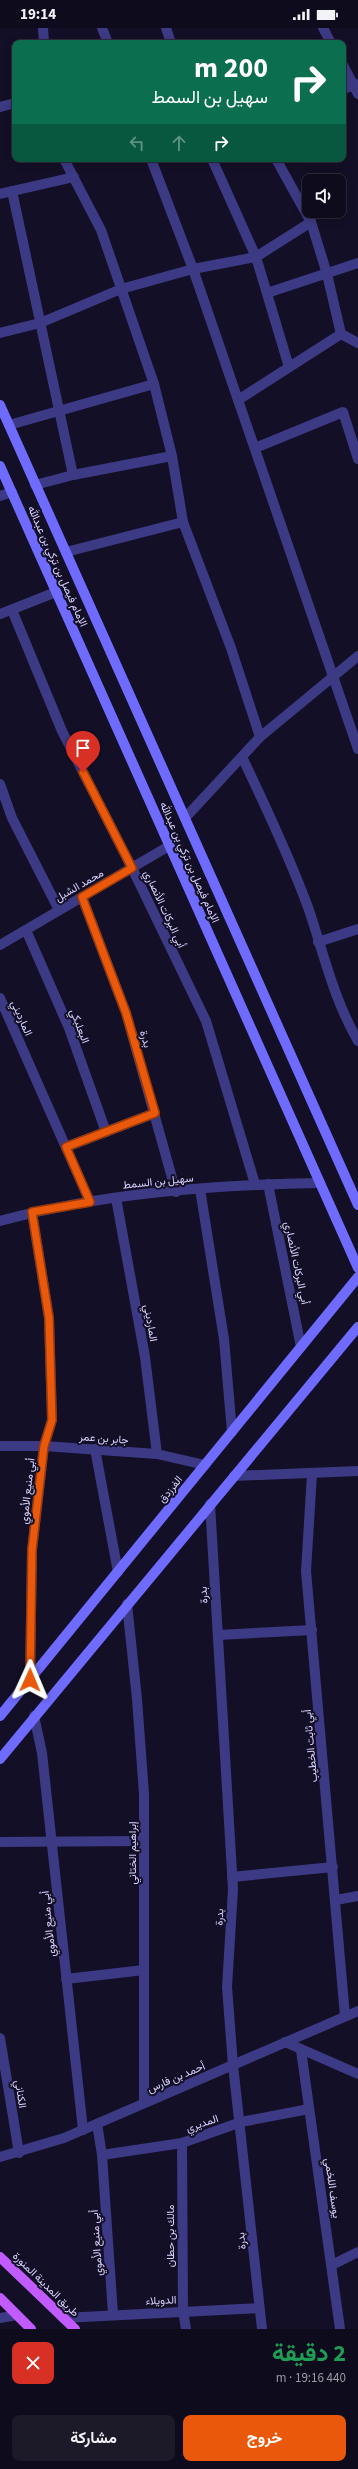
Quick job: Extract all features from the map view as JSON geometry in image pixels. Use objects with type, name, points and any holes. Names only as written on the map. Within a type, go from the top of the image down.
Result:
[{"type":"main road","name":"الإمام فيصل بن تركي بن عبدالله","points":[[0,406],[185,818],[354,1185],[358,1205]]},
{"type":"main road","name":"الإمام فيصل بن تركي بن عبدالله","points":[[0,466],[358,1268]]},
{"type":"main road","name":"الفرزدق","points":[[0,1716],[358,1277]]},
{"type":"main road","points":[[0,1759],[358,1326]]},
{"type":"main road","name":"طريق المدينة المنورة","points":[[0,2257],[75,2329]]},
{"type":"main road","points":[[0,2298],[31,2329]]},
{"type":"street","points":[[43,28],[44,40]]},
{"type":"street","points":[[102,28],[107,40]]},
{"type":"street","points":[[166,28],[170,40]]},
{"type":"street","points":[[323,28],[329,40]]},
{"type":"street","points":[[346,70],[357,88],[346,89]]},
{"type":"street","points":[[0,107],[12,104]]},
{"type":"street","points":[[66,162],[101,230],[154,384],[172,456],[183,522],[231,648],[260,737]]},
{"type":"street","points":[[152,162],[193,270],[332,676],[355,728],[358,749]]},
{"type":"street","points":[[213,162],[256,257],[289,367]]},
{"type":"street","points":[[278,162],[311,222],[327,274],[341,334],[358,343]]},
{"type":"street","points":[[0,194],[74,177]]},
{"type":"street","points":[[12,191],[73,475]]},
{"type":"street","points":[[0,333],[40,323],[121,289],[193,270],[256,257],[311,222]]},
{"type":"street","points":[[267,293],[358,263]]},
{"type":"street","points":[[238,400],[341,334]]},
{"type":"street","points":[[9,425],[59,409],[154,384]]},
{"type":"street","points":[[255,448],[343,412],[358,460]]},
{"type":"street","points":[[36,485],[73,475],[172,456]]},
{"type":"street","points":[[0,496],[12,492]]},
{"type":"street","points":[[66,552],[183,522]]},
{"type":"street","points":[[0,614],[56,592]]},
{"type":"street","name":"أبي البركات الأنصاري","points":[[12,610],[62,731],[132,868],[206,1021],[255,1184]]},
{"type":"street","points":[[185,818],[260,737],[358,656]]},
{"type":"street","points":[[242,757],[279,836],[309,910],[330,980],[358,1041]]},
{"type":"street","points":[[0,784],[12,818],[59,910]]},
{"type":"street","name":"محمد الشبل","points":[[0,945],[170,846]]},
{"type":"street","name":"بدرة","points":[[82,897],[126,1013],[176,1192]]},
{"type":"street","points":[[318,942],[358,929]]},
{"type":"street","name":"البعلبكي","points":[[26,930],[68,1028],[106,1132]]},
{"type":"street","name":"المارديني","points":[[0,998],[90,1202]]},
{"type":"street","points":[[66,1147],[155,1113]]},
{"type":"street","name":"سهيل بن السمط","points":[[0,1221],[32,1212],[116,1198],[255,1184],[320,1183]]},
{"type":"street","name":"أبي البركات الأنصاري","points":[[268,1184],[301,1347]]},
{"type":"street","points":[[200,1189],[224,1339],[232,1432]]},
{"type":"street","name":"المارديني","points":[[116,1198],[145,1357],[157,1454]]},
{"type":"street","name":"أبي منيع الأموي","points":[[30,1680],[32,1550],[44,1446],[52,1420],[49,1318],[32,1212]]},
{"type":"street","name":"جابر بن عمر","points":[[0,1446],[44,1446],[157,1454],[205,1465]]},
{"type":"street","points":[[95,1449],[118,1572]]},
{"type":"street","points":[[234,1476],[358,1471]]},
{"type":"street","name":"أبي ثابت الخطيب","points":[[312,1474],[306,1571],[345,2016]]},
{"type":"street","name":"بدرة","points":[[210,1504],[232,1877],[228,1987],[233,2065],[241,2122],[262,2329]]},
{"type":"street","name":"إبراهيم الختاني","points":[[127,1604],[139,1715],[144,1794],[144,2103]]},
{"type":"street","points":[[218,1635],[312,1630]]},
{"type":"street","name":"أبي منيع الأموي","points":[[34,1716],[42,1753],[82,2130]]},
{"type":"street","points":[[0,1842],[144,1841]]},
{"type":"street","points":[[232,1877],[333,1867]]},
{"type":"street","points":[[336,1900],[358,1896]]},
{"type":"street","points":[[66,1978],[144,1970]]},
{"type":"street","name":"أحمد بن فارس","points":[[0,2157],[18,2153],[97,2124],[358,2011]]},
{"type":"street","name":"الكناني","points":[[0,2038],[18,2153]]},
{"type":"street","points":[[285,2042],[358,2074]]},
{"type":"street","name":"يوسف اللخمي","points":[[301,2050],[340,2329]]},
{"type":"street","name":"المديري","points":[[102,2155],[182,2143],[241,2122],[309,2109]]},
{"type":"street","name":"أبي منيع الأموي","points":[[97,2124],[102,2155],[113,2314]]},
{"type":"street","name":"مالك بن حطان","points":[[182,2143],[182,2311],[186,2329]]},
{"type":"street","points":[[332,2265],[358,2252]]},
{"type":"street","name":"الدويلاء","points":[[63,2318],[113,2314],[259,2308]]},
{"type":"street","points":[[0,2318],[17,2315]]},
{"type":"route","points":[[30,1680],[32,1550],[44,1446],[52,1420],[49,1318],[32,1212],[90,1202],[66,1147],[155,1113],[126,1013],[82,897],[132,868],[83,772]]}]
